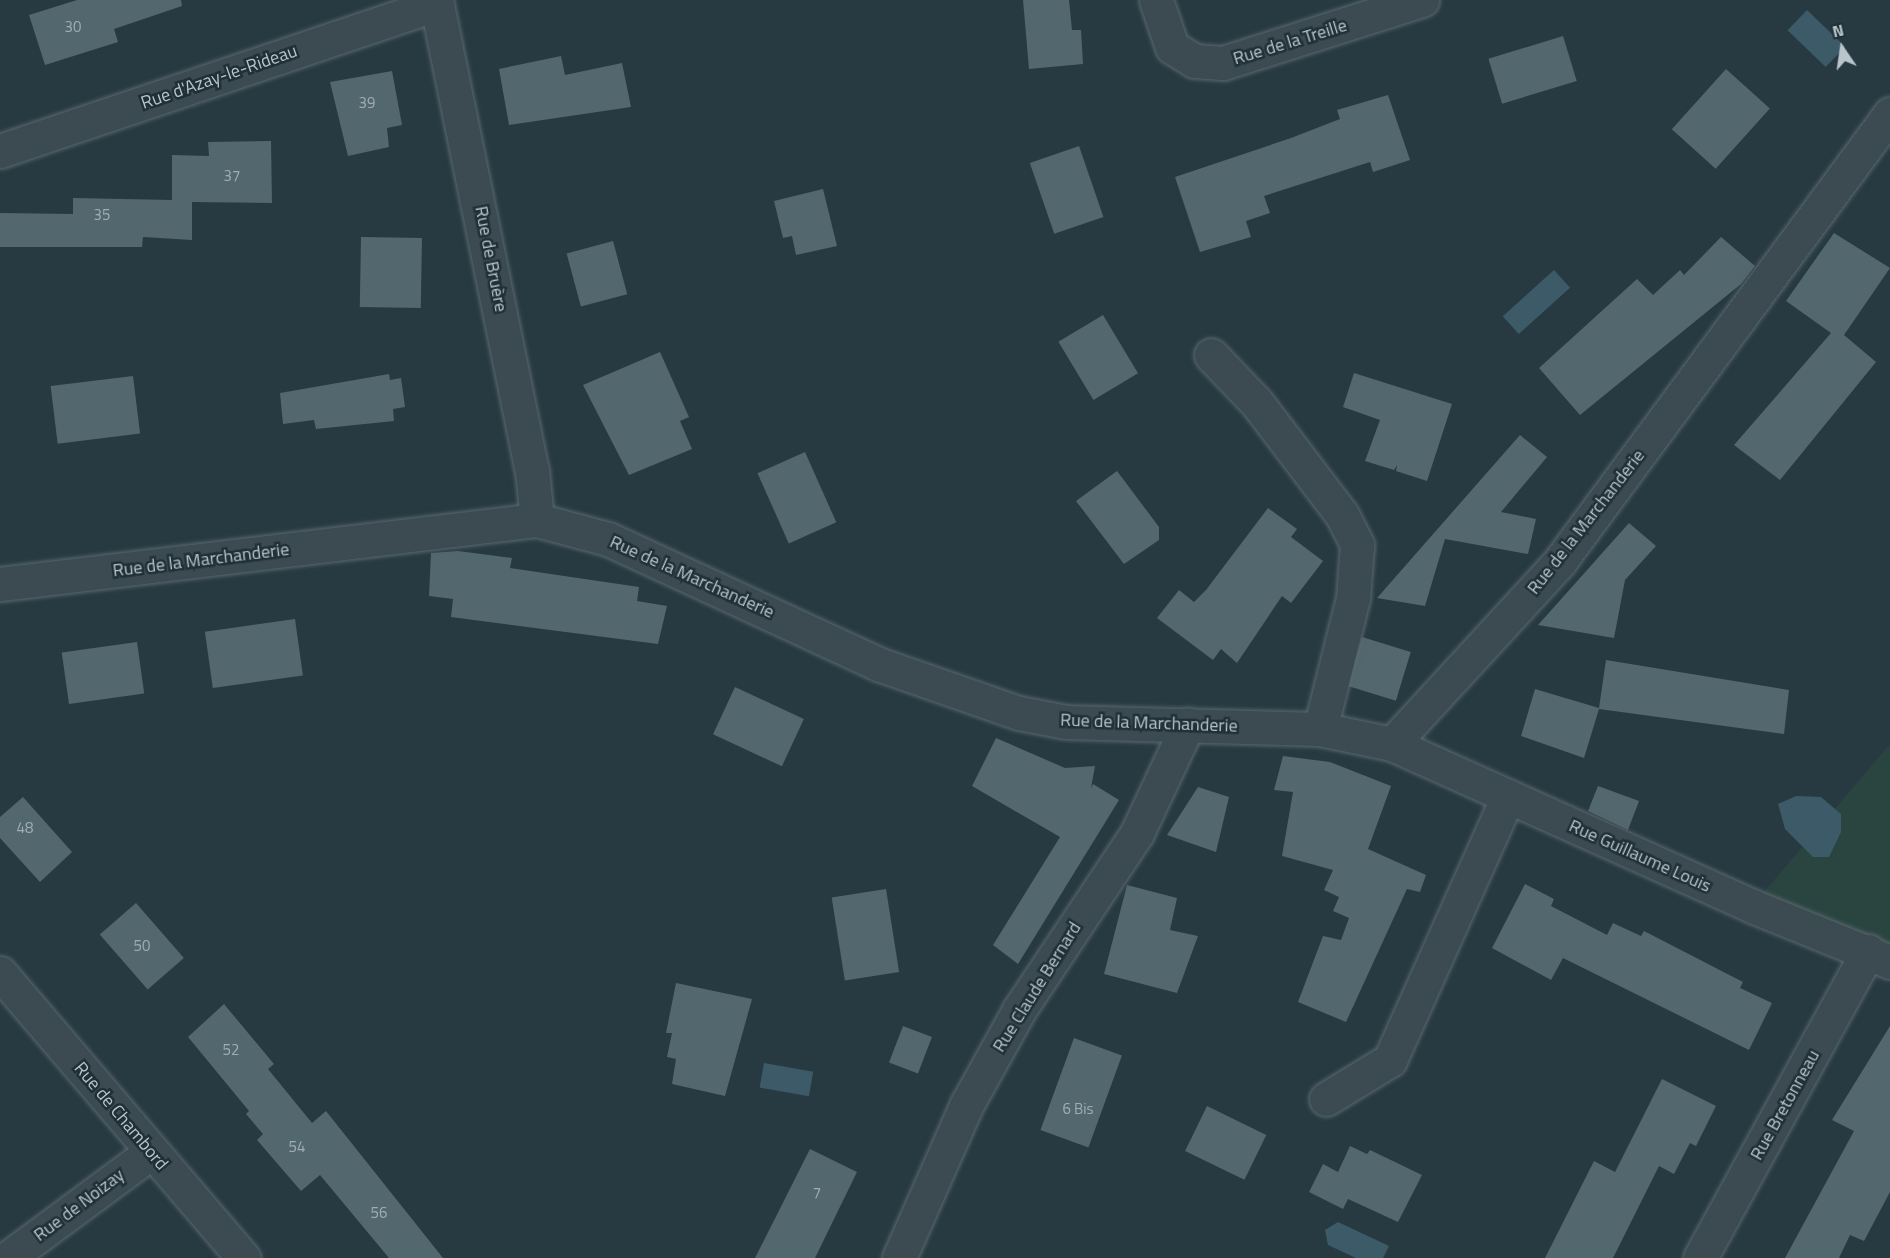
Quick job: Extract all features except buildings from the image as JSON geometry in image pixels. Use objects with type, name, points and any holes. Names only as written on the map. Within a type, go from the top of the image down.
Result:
[{"type":"street","name":"Rue de la Treille","points":[[1156,0],[1172,47],[1194,61],[1223,63],[1422,0]]},
{"type":"street","name":"Rue d'Azay-le-Rideau","points":[[0,151],[437,2]]},
{"type":"street","name":"Rue de Bruère","points":[[437,2],[532,470],[537,520]]},
{"type":"street","name":"Rue de la Marchanderie","points":[[0,584],[537,520],[608,538],[878,664],[1019,713],[1066,722],[1320,729],[1392,744],[1560,561],[1890,114]]},
{"type":"street","points":[[1211,355],[1257,403],[1342,515],[1357,545],[1353,598],[1320,729]]},
{"type":"street","name":"Rue Claude Bernard","points":[[899,1258],[967,1104],[1007,1031],[1137,833],[1188,724]]},
{"type":"street","name":"Rue Guillaume Louis","points":[[1392,744],[1752,906],[1879,956]]},
{"type":"street","points":[[1326,1099],[1390,1060],[1508,796]]},
{"type":"street","name":"Rue Bretonneau","points":[[1700,1258],[1879,956]]},
{"type":"street","name":"Rue de Chambord","points":[[0,973],[243,1258]]},
{"type":"street","name":"Rue de Noizay","points":[[8,1258],[151,1152]]},
{"type":"green space","points":[[1890,744],[1890,962],[1752,906]]},
{"type":"water","points":[[1807,10],[1845,47],[1826,67],[1788,30]]},
{"type":"water","points":[[1554,270],[1570,288],[1519,334],[1503,316]]},
{"type":"water","points":[[1796,796],[1821,797],[1841,814],[1841,832],[1829,857],[1813,857],[1785,829],[1778,804]]},
{"type":"water","points":[[764,1063],[813,1072],[809,1096],[760,1088]]},
{"type":"water","points":[[1338,1222],[1389,1246],[1383,1258],[1356,1258],[1328,1245],[1325,1230]]}]
